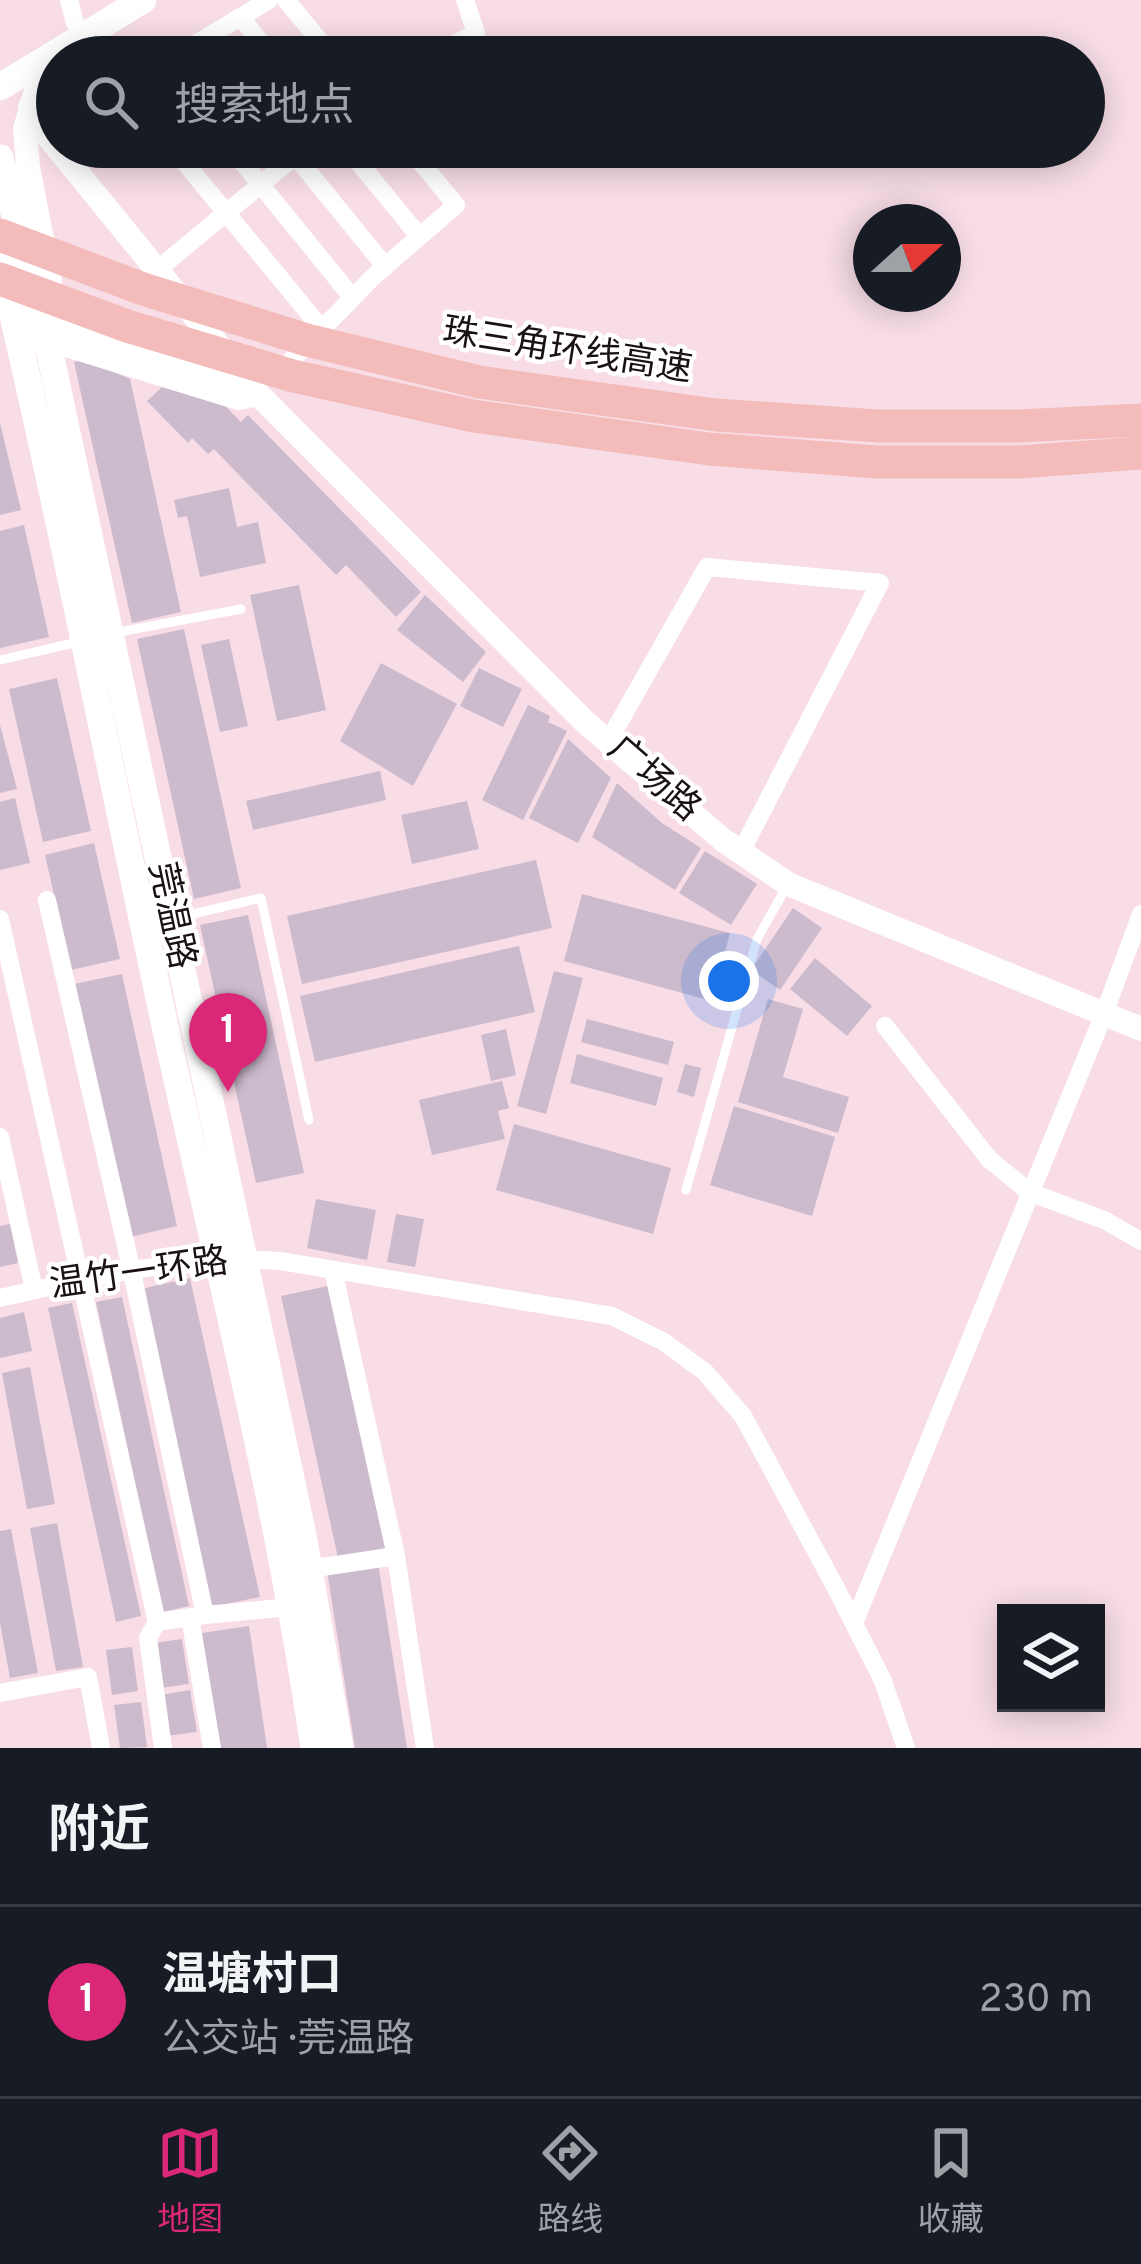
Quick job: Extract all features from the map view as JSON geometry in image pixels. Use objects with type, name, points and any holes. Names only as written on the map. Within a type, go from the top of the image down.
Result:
[{"type":"highway","name":"珠三角环线高速","points":[[0,235],[225,315],[478,382],[716,415],[878,426],[1018,426],[1141,419]]},
{"type":"highway","name":"珠三角环线高速","points":[[0,278],[127,326],[292,376],[473,416],[709,449],[877,462],[1020,462],[1141,453]]},
{"type":"main road","points":[[66,36],[114,0]]},
{"type":"main road","points":[[67,36],[143,0]]},
{"type":"main road","points":[[0,67],[36,50]]},
{"type":"main road","points":[[0,88],[36,60]]},
{"type":"main road","name":"莞温路","points":[[0,158],[96,638],[230,1259],[309,1569],[340,1748]]},
{"type":"main road","name":"莞温路","points":[[0,260],[36,334]]},
{"type":"main road","name":"莞温路","points":[[96,638],[171,920],[314,1748]]},
{"type":"street","points":[[209,36],[269,0]]},
{"type":"street","points":[[286,0],[316,36]]},
{"type":"street","points":[[465,0],[476,34],[472,36]]},
{"type":"street","points":[[240,17],[256,36]]},
{"type":"street","points":[[36,90],[26,122],[26,148],[50,281],[36,334],[239,398],[258,394],[352,297],[456,205],[425,168]]},
{"type":"street","name":"广场路","points":[[30,107],[36,114]]},
{"type":"street","name":"广场路","points":[[80,168],[258,394],[664,792],[788,884],[1141,1029]]},
{"type":"street","points":[[189,168],[320,328]]},
{"type":"street","points":[[247,168],[352,297]]},
{"type":"street","points":[[157,270],[277,168]]},
{"type":"street","points":[[310,168],[386,266]]},
{"type":"street","points":[[363,168],[419,236]]},
{"type":"street","points":[[608,742],[706,567],[880,583],[741,852]]},
{"type":"street","points":[[47,900],[132,1272],[198,1616],[212,1748]]},
{"type":"street","points":[[854,1623],[1141,914]]},
{"type":"street","points":[[0,920],[157,1622],[148,1638],[163,1748]]},
{"type":"street","points":[[885,1026],[989,1159],[1029,1192],[1105,1220],[1141,1241]]},
{"type":"street","points":[[0,1137],[34,1290]]},
{"type":"street","name":"温竹一环路","points":[[0,1298],[79,1280],[230,1259],[280,1262],[612,1316],[664,1342],[705,1372],[743,1416],[883,1681],[906,1748]]},
{"type":"street","points":[[333,1270],[396,1556],[424,1748]]},
{"type":"street","points":[[309,1569],[396,1556]]},
{"type":"street","points":[[157,1622],[291,1607]]},
{"type":"street","points":[[0,1693],[88,1677],[101,1748]]},
{"type":"lane","points":[[0,660],[241,608]]},
{"type":"lane","points":[[686,1190],[757,939],[788,884]]},
{"type":"lane","points":[[171,920],[260,898],[309,1120]]},
{"type":"building","points":[[85,359],[130,379],[181,612],[132,623],[74,362]]},
{"type":"building","points":[[162,387],[225,406],[241,422],[248,415],[421,592],[396,617],[346,565],[336,575],[214,449],[208,454],[192,438],[188,443],[147,401]]},
{"type":"building","points":[[0,423],[21,510],[0,515]]},
{"type":"building","points":[[229,488],[237,527],[258,522],[266,563],[200,577],[187,516],[178,518],[174,500]]},
{"type":"building","points":[[24,525],[49,637],[0,648],[0,531]]},
{"type":"building","points":[[299,585],[326,710],[277,721],[250,595]]},
{"type":"building","points":[[425,595],[486,652],[463,682],[397,630]]},
{"type":"building","points":[[184,629],[241,888],[194,899],[137,639]]},
{"type":"building","points":[[229,639],[248,726],[220,732],[201,645]]},
{"type":"building","points":[[381,663],[457,704],[413,786],[340,741]]},
{"type":"building","points":[[479,668],[522,689],[503,727],[460,706]]},
{"type":"building","points":[[57,678],[91,831],[43,842],[9,689]]},
{"type":"building","points":[[528,705],[567,731],[523,820],[482,800]]},
{"type":"building","points":[[0,725],[17,789],[0,793]]},
{"type":"building","points":[[568,739],[611,778],[578,843],[529,818]]},
{"type":"building","points":[[380,771],[386,800],[253,830],[246,801]]},
{"type":"building","points":[[617,783],[662,823],[701,848],[675,890],[592,837]]},
{"type":"building","points":[[15,798],[30,863],[0,870],[0,802]]},
{"type":"building","points":[[467,801],[479,849],[412,864],[401,815]]},
{"type":"building","points":[[94,843],[120,959],[71,970],[45,855]]},
{"type":"building","points":[[705,851],[757,884],[731,925],[679,893]]},
{"type":"building","points":[[536,860],[552,928],[302,984],[287,916]]},
{"type":"building","points":[[582,894],[730,933],[712,1001],[564,961]]},
{"type":"building","points":[[793,908],[822,928],[780,990],[751,970]]},
{"type":"building","points":[[248,915],[304,1173],[256,1183],[200,925]]},
{"type":"building","points":[[519,946],[535,1012],[315,1062],[300,996]]},
{"type":"building","points":[[815,958],[872,1006],[847,1036],[790,989]]},
{"type":"building","points":[[554,971],[583,978],[546,1114],[517,1106]]},
{"type":"building","points":[[122,974],[177,1226],[130,1237],[74,984]]},
{"type":"building","points":[[768,999],[803,1009],[783,1077],[849,1097],[838,1133],[738,1102]]},
{"type":"building","points":[[587,1019],[674,1042],[668,1065],[581,1042]]},
{"type":"building","points":[[506,1029],[516,1075],[491,1081],[481,1035]]},
{"type":"building","points":[[577,1054],[663,1078],[656,1106],[570,1083]]},
{"type":"building","points":[[685,1064],[701,1068],[694,1097],[677,1092]]},
{"type":"building","points":[[502,1081],[509,1108],[498,1111],[505,1139],[432,1155],[419,1100]]},
{"type":"building","points":[[734,1106],[835,1137],[812,1216],[710,1185]]},
{"type":"building","points":[[514,1124],[671,1168],[653,1234],[496,1190]]},
{"type":"building","points":[[316,1199],[376,1210],[367,1260],[307,1248]]},
{"type":"building","points":[[396,1214],[424,1219],[415,1267],[387,1262]]},
{"type":"building","points":[[10,1224],[18,1263],[0,1267],[0,1226]]},
{"type":"building","points":[[190,1278],[260,1597],[211,1607],[141,1289]]},
{"type":"building","points":[[328,1286],[385,1548],[338,1558],[281,1296]]},
{"type":"building","points":[[122,1297],[189,1606],[163,1612],[96,1302]]},
{"type":"building","points":[[72,1303],[141,1616],[116,1622],[48,1308]]},
{"type":"building","points":[[24,1312],[32,1351],[0,1358],[0,1318]]},
{"type":"building","points":[[30,1367],[55,1504],[27,1509],[2,1373]]},
{"type":"building","points":[[57,1523],[83,1667],[56,1671],[30,1528]]},
{"type":"building","points":[[11,1529],[38,1673],[10,1678],[0,1623],[0,1531]]},
{"type":"building","points":[[378,1563],[407,1748],[355,1748],[327,1571]]},
{"type":"building","points":[[249,1626],[267,1748],[219,1748],[202,1633]]},
{"type":"building","points":[[182,1639],[189,1684],[161,1688],[154,1643]]},
{"type":"building","points":[[132,1647],[138,1691],[112,1695],[106,1650]]},
{"type":"building","points":[[190,1690],[197,1732],[166,1736],[160,1695]]},
{"type":"building","points":[[141,1702],[147,1747],[120,1748],[114,1705]]},
{"type":"place","name":"温塘村口","points":[[228,1092]]}]
